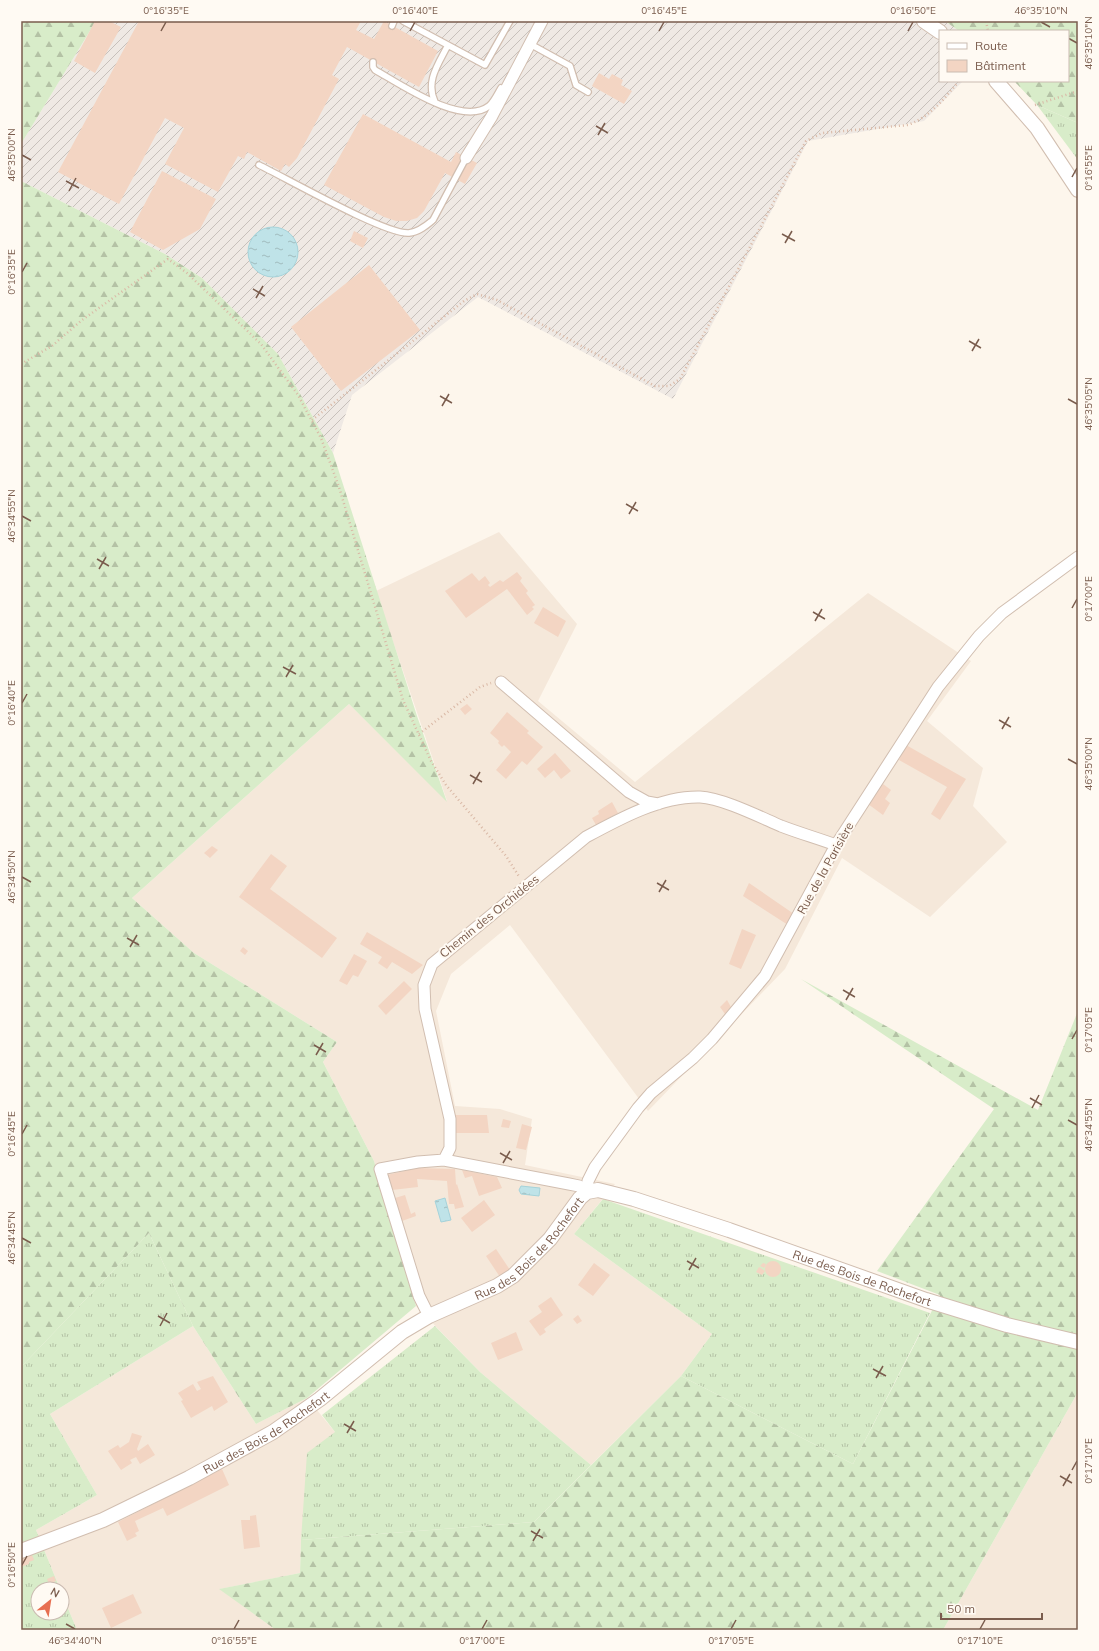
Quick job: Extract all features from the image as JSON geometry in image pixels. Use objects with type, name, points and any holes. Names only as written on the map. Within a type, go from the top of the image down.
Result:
[{"type":"street","points":[[466,158],[492,116],[542,21]]},
{"type":"street","points":[[924,21],[939,31]]},
{"type":"street","points":[[997,82],[1037,128],[1078,190]]},
{"type":"street","name":"Rue de la Parisière","points":[[587,1192],[588,1181],[595,1167],[638,1108],[651,1094],[693,1058],[712,1039],[766,976],[836,845],[938,687],[978,636],[1002,613],[1078,557]]},
{"type":"street","points":[[501,682],[629,792],[647,802],[658,804]]},
{"type":"street","name":"Chemin des Orchidées","points":[[444,1160],[450,1148],[450,1119],[425,1009],[424,985],[432,964],[586,837],[611,824],[658,804],[675,800],[701,797],[732,806],[836,845]]},
{"type":"street","points":[[429,1316],[419,1296],[380,1169],[418,1162],[444,1160],[579,1186],[587,1192]]},
{"type":"street","name":"Rue des Bois de Rochefort","points":[[21,1551],[103,1520],[273,1432],[320,1399],[402,1332],[429,1316],[496,1286],[513,1276],[542,1248],[580,1198],[587,1192],[598,1190],[634,1199],[729,1230],[926,1300],[1007,1325],[1078,1342]]},
{"type":"lane","points":[[403,21],[485,65],[510,21]]},
{"type":"lane","points":[[530,44],[570,66],[576,85],[588,92]]},
{"type":"lane","points":[[435,102],[431,94],[433,75],[448,45]]},
{"type":"lane","points":[[373,62],[373,68],[375,70],[435,102],[454,111],[476,112],[489,106],[523,56]]},
{"type":"lane","points":[[259,165],[378,224],[409,233],[425,227],[433,220],[466,158]]},
{"type":"path","points":[[312,420],[464,301],[477,294],[497,300],[655,386],[669,386],[680,379],[806,141],[822,133],[908,125],[921,120],[932,111],[958,82]]},
{"type":"path","points":[[1030,101],[1035,106],[1078,91]]},
{"type":"path","points":[[21,364],[52,346],[82,320],[168,259],[187,273],[261,344],[298,395],[321,438],[339,487],[403,700],[431,760],[446,785],[506,856],[525,887]]},
{"type":"path","points":[[419,734],[480,687],[494,682],[501,682]]},
{"type":"shaded area","points":[[96,21],[945,21],[958,30],[939,30],[939,82],[962,82],[924,121],[808,141],[673,399],[478,297],[352,395],[333,453],[278,354],[202,278],[165,254],[21,181],[21,144]]},
{"type":"shaded area","points":[[499,532],[577,624],[538,701],[635,782],[868,593],[971,661],[927,721],[983,768],[973,806],[1007,842],[930,917],[842,858],[785,969],[648,1111],[510,925],[451,974],[436,1011],[455,1106],[500,1109],[532,1119],[525,1165],[615,1184],[574,1234],[712,1334],[681,1376],[591,1465],[480,1372],[416,1306],[374,1161],[323,1062],[337,1042],[194,953],[132,898],[349,704],[447,801],[376,591]]},
{"type":"shaded area","points":[[193,1326],[256,1424],[307,1398],[335,1432],[301,1540],[300,1573],[220,1589],[276,1630],[77,1630],[70,1613],[70,1581],[57,1581],[36,1530],[97,1495],[50,1414]]},
{"type":"shaded area","points":[[1078,1392],[1078,1630],[943,1630]]},
{"type":"green space","points":[[21,21],[96,21],[21,144]]},
{"type":"green space","points":[[945,21],[1078,21],[1078,123],[1037,105],[1015,82],[1069,82],[1069,30],[958,30]]},
{"type":"green space","points":[[1037,105],[1078,123],[1078,160]]},
{"type":"green space","points":[[21,181],[165,254],[202,278],[278,354],[333,453],[417,716],[447,802],[349,704],[132,898],[194,953],[337,1042],[323,1062],[374,1161],[416,1306],[307,1398],[256,1424],[193,1326],[149,1233],[21,1367]]},
{"type":"green space","points":[[801,979],[1038,1110],[1078,1011],[1078,1392],[943,1630],[276,1630],[219,1589],[300,1573],[301,1540],[534,1522],[681,1376],[853,1464],[940,1295],[877,1271],[994,1109]]},
{"type":"green space","points":[[603,1199],[930,1313],[853,1464],[681,1376],[712,1334],[574,1234]]},
{"type":"green space","points":[[149,1233],[193,1326],[50,1414],[97,1495],[36,1530],[57,1581],[30,1581],[30,1621],[70,1621],[70,1613],[77,1630],[21,1630],[21,1367]]},
{"type":"green space","points":[[435,1326],[480,1372],[591,1465],[534,1522],[301,1540],[307,1453],[335,1432],[322,1415]]},
{"type":"water","points":[[268,227],[278,227],[291,234],[298,247],[298,257],[291,270],[278,277],[268,277],[259,273],[252,266],[248,257],[248,247],[252,238],[259,231]]},
{"type":"water","points":[[521,1186],[540,1188],[539,1196],[521,1194],[519,1190]]},
{"type":"water","points":[[445,1198],[451,1220],[441,1222],[435,1201]]},
{"type":"building","points":[[95,21],[109,21],[121,27],[95,73],[74,61]]},
{"type":"building","points":[[139,21],[361,21],[356,30],[374,39],[384,21],[438,51],[419,87],[347,47],[332,75],[339,79],[297,158],[289,167],[285,164],[281,171],[247,152],[244,159],[238,156],[218,192],[165,164],[184,128],[165,118],[119,204],[58,172]]},
{"type":"building","points":[[599,73],[609,79],[612,74],[623,80],[621,85],[632,91],[624,104],[592,86]]},
{"type":"building","points":[[363,114],[451,162],[456,152],[477,163],[465,184],[445,173],[424,211],[417,218],[407,221],[396,221],[384,217],[324,185]]},
{"type":"building","points":[[162,171],[216,199],[200,229],[163,250],[130,232]]},
{"type":"building","points":[[354,231],[368,238],[363,248],[350,241]]},
{"type":"building","points":[[369,265],[420,330],[341,391],[291,327]]},
{"type":"building","points":[[517,572],[522,578],[520,581],[528,591],[526,593],[535,605],[532,607],[534,609],[527,615],[507,589],[466,618],[445,591],[472,573],[479,581],[485,576],[490,583],[488,585],[490,587],[500,580],[503,582]]},
{"type":"building","points":[[543,607],[566,621],[558,637],[534,623]]},
{"type":"building","points":[[467,704],[472,709],[465,715],[460,709]]},
{"type":"building","points":[[507,712],[529,731],[527,733],[543,747],[527,765],[522,761],[506,779],[496,770],[511,752],[504,745],[502,747],[498,743],[499,741],[490,733]]},
{"type":"building","points":[[906,745],[966,779],[940,820],[931,814],[947,787],[899,760]]},
{"type":"building","points":[[555,753],[571,771],[561,779],[554,770],[545,778],[537,769]]},
{"type":"building","points":[[883,784],[891,790],[885,799],[890,803],[883,815],[868,804]]},
{"type":"building","points":[[612,802],[618,813],[596,825],[592,818],[599,814],[598,811]]},
{"type":"building","points":[[212,846],[218,850],[210,858],[204,853]]},
{"type":"building","points":[[271,854],[287,866],[270,889],[337,938],[322,958],[239,897]]},
{"type":"building","points":[[749,883],[794,914],[788,925],[743,896]]},
{"type":"building","points":[[742,929],[756,935],[741,969],[729,964]]},
{"type":"building","points":[[367,932],[423,965],[412,974],[392,962],[387,969],[378,963],[382,957],[360,944]]},
{"type":"building","points":[[243,947],[248,951],[245,955],[240,951]]},
{"type":"building","points":[[354,954],[367,961],[358,977],[353,975],[347,985],[339,981]]},
{"type":"building","points":[[404,981],[412,989],[386,1015],[378,1006]]},
{"type":"building","points":[[727,1000],[731,1007],[725,1014],[720,1007]]},
{"type":"building","points":[[454,1115],[487,1115],[489,1133],[456,1133]]},
{"type":"building","points":[[503,1119],[511,1121],[509,1128],[501,1127]]},
{"type":"building","points":[[522,1124],[532,1127],[526,1150],[516,1148]]},
{"type":"building","points":[[417,1168],[455,1169],[456,1185],[457,1184],[464,1207],[455,1209],[454,1204],[449,1204],[447,1181],[417,1179],[418,1187],[392,1190],[387,1175]]},
{"type":"building","points":[[462,1170],[497,1177],[502,1188],[479,1196],[472,1176],[465,1178]]},
{"type":"building","points":[[405,1195],[411,1214],[415,1212],[416,1216],[402,1221],[395,1198]]},
{"type":"building","points":[[484,1200],[495,1215],[472,1232],[461,1218]]},
{"type":"building","points":[[496,1249],[510,1270],[500,1277],[486,1256]]},
{"type":"building","points":[[773,1261],[779,1263],[781,1269],[779,1275],[773,1277],[767,1275],[765,1269],[767,1263]]},
{"type":"building","points":[[594,1263],[610,1275],[593,1296],[578,1285]]},
{"type":"building","points":[[763,1263],[766,1264],[764,1268],[760,1266]]},
{"type":"building","points":[[759,1267],[765,1271],[762,1275],[756,1272]]},
{"type":"building","points":[[551,1297],[563,1315],[544,1329],[546,1332],[540,1336],[529,1321],[542,1312],[538,1306]]},
{"type":"building","points":[[578,1315],[582,1321],[577,1324],[573,1319]]},
{"type":"building","points":[[516,1332],[523,1350],[498,1360],[491,1343]]},
{"type":"building","points":[[213,1376],[228,1402],[214,1411],[212,1406],[191,1418],[181,1401],[183,1400],[178,1393],[193,1384],[197,1391],[201,1389],[197,1382]]},
{"type":"building","points":[[132,1433],[142,1436],[137,1449],[138,1451],[148,1444],[155,1455],[140,1464],[136,1457],[130,1460],[132,1463],[121,1470],[108,1451],[118,1445],[120,1448],[129,1442]]},
{"type":"building","points":[[222,1469],[229,1485],[167,1516],[163,1508],[135,1521],[139,1531],[135,1533],[137,1536],[127,1541],[118,1522]]},
{"type":"building","points":[[256,1515],[260,1547],[244,1549],[241,1520],[250,1520],[250,1516]]},
{"type":"building","points":[[32,1555],[34,1560],[21,1567],[21,1559]]},
{"type":"building","points":[[54,1576],[56,1581],[48,1581],[47,1579]]},
{"type":"building","points":[[133,1594],[142,1613],[111,1628],[102,1608]]}]
